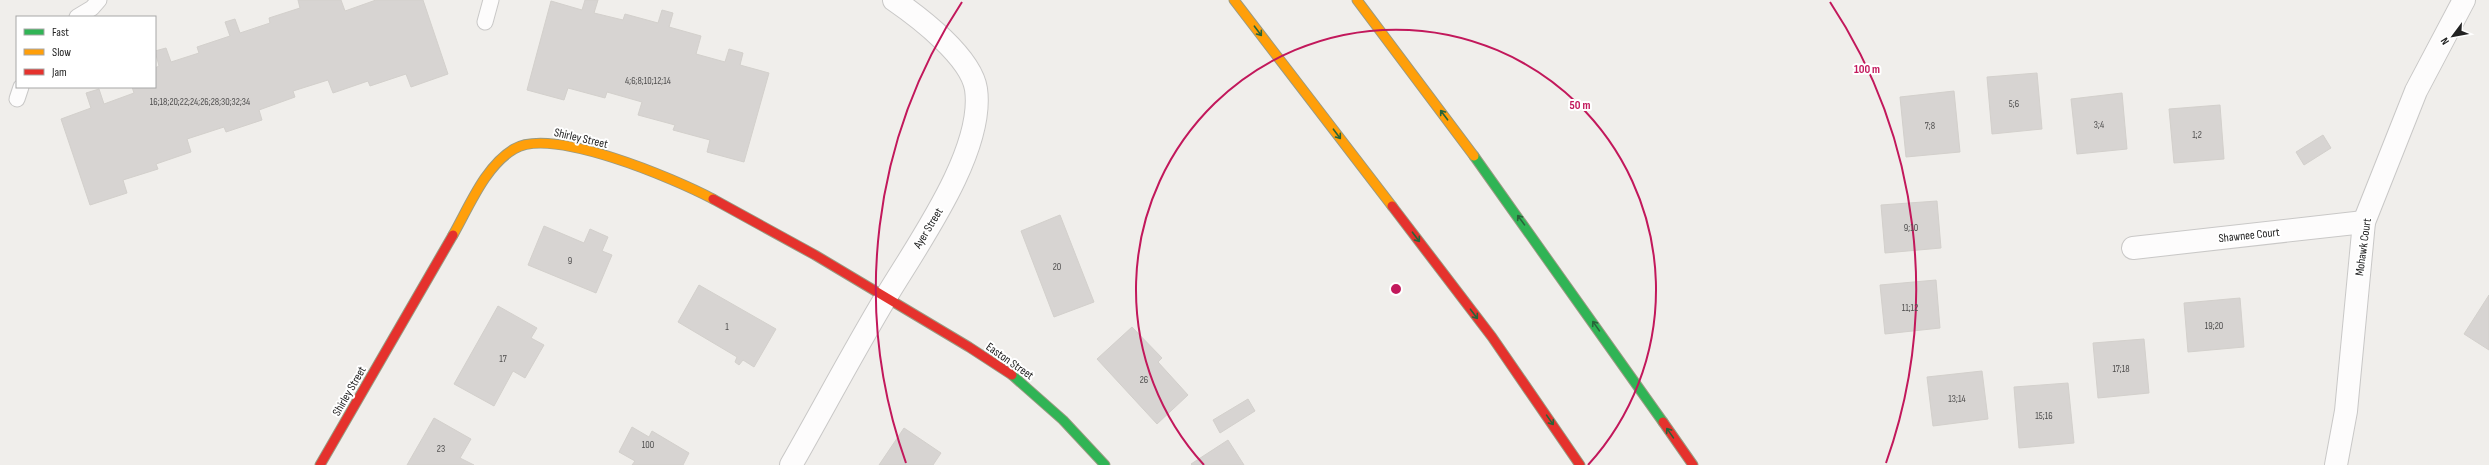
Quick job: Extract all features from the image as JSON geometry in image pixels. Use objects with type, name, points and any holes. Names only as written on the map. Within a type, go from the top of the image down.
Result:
[{"type":"main road","points":[[1234,0],[1492,337],[1580,465]]},
{"type":"main road","points":[[1357,0],[1509,203],[1693,465]]},
{"type":"main road","name":"Shirley Street","points":[[320,465],[487,176],[502,158],[518,146],[545,142],[568,146],[651,170],[790,240],[886,297]]},
{"type":"main road","name":"Easton Street","points":[[886,297],[1014,378],[1044,400],[1080,435],[1105,465]]},
{"type":"street","name":"Ayer Street","points":[[791,465],[886,297],[938,213],[959,169],[976,114],[976,88],[965,64],[922,21],[894,0]]},
{"type":"street","name":"Mohawk Court","points":[[2336,465],[2346,411],[2364,222],[2416,91],[2464,0]]},
{"type":"street","name":"Shawnee Court","points":[[2133,248],[2364,222]]},
{"type":"lane","points":[[79,16],[92,8],[99,0]]},
{"type":"lane","points":[[485,22],[491,0]]},
{"type":"building","points":[[298,0],[341,0],[345,11],[376,0],[423,0],[448,74],[411,87],[406,74],[370,86],[368,81],[333,93],[328,80],[293,91],[295,97],[259,110],[262,120],[226,132],[224,127],[187,139],[191,152],[156,164],[158,169],[123,180],[127,193],[90,205],[61,119],[91,108],[86,93],[99,89],[104,104],[134,93],[132,88],[156,88],[156,68],[159,66],[156,51],[166,48],[171,62],[199,53],[197,47],[230,36],[225,22],[235,19],[240,33],[270,23],[269,18],[300,8]]},
{"type":"building","points":[[585,0],[598,0],[594,13],[623,20],[625,14],[658,23],[662,10],[673,13],[669,27],[701,36],[696,54],[725,62],[729,49],[743,53],[740,65],[769,73],[744,162],[707,152],[710,140],[673,130],[675,125],[638,115],[642,102],[607,92],[605,98],[568,88],[564,100],[527,90],[551,1],[582,10]]},
{"type":"building","points":[[2037,73],[2042,129],[1992,134],[1987,77]]},
{"type":"building","points":[[1954,91],[1960,152],[1906,157],[1900,97]]},
{"type":"building","points":[[2122,93],[2127,149],[2077,154],[2071,99]]},
{"type":"building","points":[[2220,105],[2224,159],[2174,163],[2169,109]]},
{"type":"building","points":[[2323,135],[2331,148],[2304,165],[2296,152]]},
{"type":"building","points":[[1937,201],[1941,248],[1885,253],[1881,205]]},
{"type":"building","points":[[1060,215],[1094,302],[1054,317],[1021,231]]},
{"type":"building","points":[[544,226],[584,243],[590,229],[608,237],[602,251],[612,255],[596,293],[528,265]]},
{"type":"building","points":[[1936,280],[1940,328],[1885,334],[1880,285]]},
{"type":"building","points":[[699,285],[776,329],[754,367],[743,360],[739,365],[735,362],[737,357],[678,322]]},
{"type":"building","points":[[2489,295],[2489,350],[2464,334]]},
{"type":"building","points":[[2240,298],[2244,347],[2188,352],[2184,303]]},
{"type":"building","points":[[498,306],[537,328],[531,338],[544,345],[525,378],[513,371],[494,406],[454,384]]},
{"type":"building","points":[[1132,327],[1162,358],[1158,362],[1188,395],[1157,424],[1097,359]]},
{"type":"building","points":[[2144,339],[2149,393],[2098,398],[2093,343]]},
{"type":"building","points":[[1982,371],[1988,419],[1933,426],[1927,377]]},
{"type":"building","points":[[2068,383],[2074,443],[2019,448],[2014,387]]},
{"type":"building","points":[[1248,399],[1255,411],[1220,433],[1213,420]]},
{"type":"building","points":[[434,418],[471,439],[460,458],[474,465],[407,465]]},
{"type":"building","points":[[632,427],[649,437],[652,431],[689,453],[683,465],[632,465],[635,461],[619,452]]},
{"type":"building","points":[[904,428],[941,453],[933,465],[879,465]]},
{"type":"building","points":[[1228,440],[1244,465],[1191,464]]},
{"type":"traffic: fast","points":[[1474,156],[1663,422]]},
{"type":"traffic: fast","points":[[1012,375],[1063,420],[1105,465]]},
{"type":"traffic: slow","points":[[1234,0],[1392,206]]},
{"type":"traffic: slow","points":[[1357,0],[1474,156]]},
{"type":"traffic: slow","points":[[453,235],[486,176],[494,166],[514,149],[532,144],[556,144],[584,149],[614,158],[643,168],[713,199]]},
{"type":"traffic: jam","points":[[713,199],[815,255],[969,347],[1012,375]]},
{"type":"traffic: jam","points":[[1392,206],[1492,337],[1580,465]]},
{"type":"traffic: jam","points":[[320,465],[453,235]]},
{"type":"traffic: jam","points":[[1663,422],[1693,465]]}]
